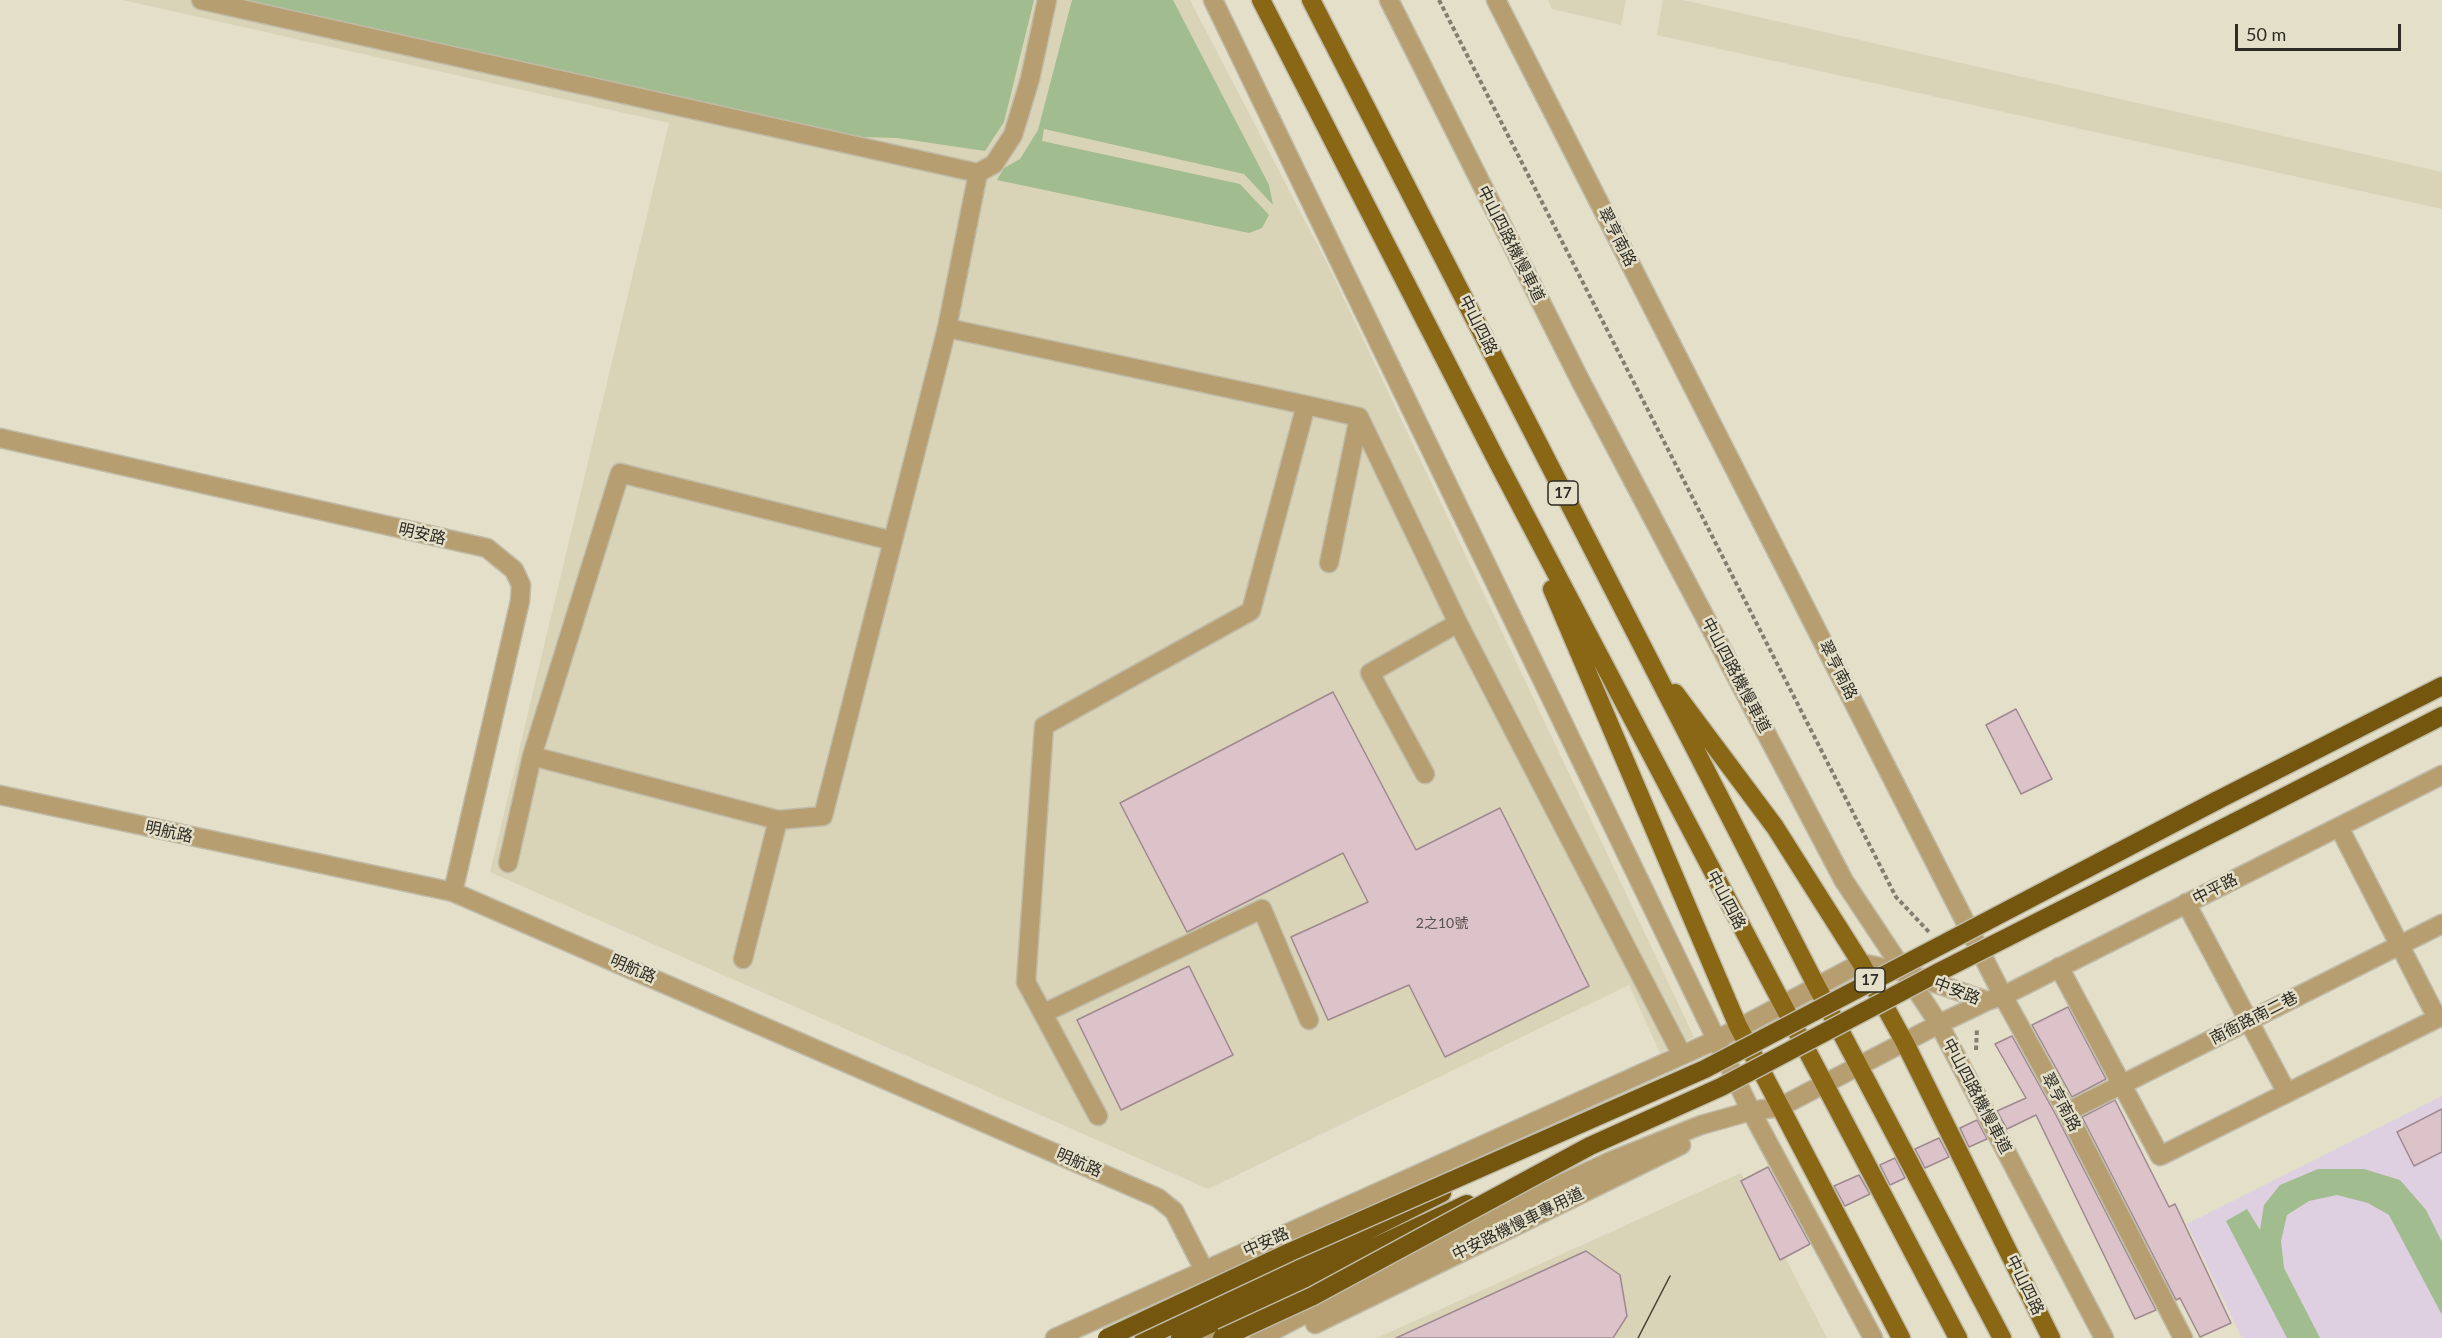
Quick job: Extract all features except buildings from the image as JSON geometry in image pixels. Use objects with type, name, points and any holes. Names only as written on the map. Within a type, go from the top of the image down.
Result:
[{"type":"highway","points":[[1107,1338],[1290,1252],[1705,1069],[2216,801],[2442,686]]},
{"type":"highway","points":[[1180,1338],[1721,1087],[1939,972],[2442,716]]},
{"type":"highway","points":[[1144,1338],[1293,1268],[1581,1124]]},
{"type":"highway","points":[[1222,1338],[1312,1296],[1590,1146]]},
{"type":"main road","name":"中山四路","points":[[1261,0],[1497,461],[1958,1338]]},
{"type":"main road","name":"中山四路","points":[[1311,0],[1816,985],[1860,1065],[2001,1338]]},
{"type":"main road","name":"中山四路","points":[[1497,461],[1738,1026],[1901,1338]]},
{"type":"main road","name":"中山四路","points":[[1644,651],[1775,827],[1861,963],[1905,1043],[2051,1338]]},
{"type":"street","points":[[201,0],[978,173],[994,164],[1013,135],[1030,79],[1047,0]]},
{"type":"street","points":[[1213,0],[1718,1039],[1750,1111],[1873,1338]]},
{"type":"street","name":"中山四路機慢車道","points":[[1389,0],[1580,380],[1839,870],[1903,972],[1939,1024],[2104,1338]]},
{"type":"street","name":"翠亨南路","points":[[1496,0],[1988,1001],[2067,1112],[2183,1338]]},
{"type":"street","points":[[532,756],[778,820],[823,816],[947,328],[978,173]]},
{"type":"street","points":[[947,328],[1359,417]]},
{"type":"street","points":[[1098,1116],[1026,982],[1044,726],[1251,611],[1306,405]]},
{"type":"street","points":[[1329,563],[1359,417]]},
{"type":"street","points":[[1359,417],[1458,623],[1682,1055]]},
{"type":"street","name":"明安路","points":[[0,438],[487,548],[508,564],[520,585],[520,602],[453,892]]},
{"type":"street","points":[[508,863],[532,756],[620,473],[893,541]]},
{"type":"street","points":[[1425,774],[1370,673],[1458,623]]},
{"type":"street","name":"中平路","points":[[1988,1001],[2442,775]]},
{"type":"street","name":"明航路","points":[[0,795],[453,892],[1158,1198],[1174,1211],[1204,1270]]},
{"type":"street","points":[[743,959],[778,820]]},
{"type":"street","points":[[2059,967],[2160,1156],[2440,1017],[2399,945],[2339,827]]},
{"type":"street","points":[[2186,903],[2287,1093]]},
{"type":"street","points":[[1044,1013],[1262,909],[1309,1020]]},
{"type":"street","name":"南衙路南二巷","points":[[2067,1112],[2442,924]]},
{"type":"street","name":"中安路","points":[[1055,1338],[1718,1039],[1738,1026],[1861,963],[1903,972],[1988,1001]]},
{"type":"street","name":"中安路","points":[[1203,1338],[1502,1212],[1611,1161],[1701,1125],[1750,1111],[1780,1107],[1988,1001]]},
{"type":"street","name":"中安路機慢車專用道","points":[[1286,1338],[1750,1111]]},
{"type":"street","name":"中安路","points":[[1121,1338],[1384,1217],[1478,1147]]},
{"type":"street","name":"中安路","points":[[1259,1338],[1502,1212]]},
{"type":"path","points":[[1439,0],[1896,897],[1925,925],[1931,934]]},
{"type":"path","points":[[1978,1059],[1974,1041],[1979,1017],[1988,1001]]},
{"type":"shaded area","points":[[123,0],[1190,0],[1327,263],[1694,1037],[1660,1053],[1629,985],[1208,1189],[490,872],[669,123]]},
{"type":"shaded area","points":[[1548,0],[1626,0],[1621,25],[1552,9]]},
{"type":"shaded area","points":[[1663,0],[1683,0],[2442,172],[2442,209],[1657,35]]},
{"type":"shaded area","points":[[2442,1096],[2442,1338],[2242,1338],[2187,1224]]},
{"type":"shaded area","points":[[1741,1173],[1827,1338],[1377,1338]]},
{"type":"green space","points":[[219,0],[1034,0],[1004,122],[985,151],[897,138],[829,136]]},
{"type":"green space","points":[[1072,0],[1173,0],[1269,185],[1273,205],[1244,174],[1044,129],[1042,141],[1240,184],[1269,215],[1262,228],[1249,233],[997,180],[1004,168],[1020,159],[1038,130]]},
{"type":"green space","points":[[2318,1169],[2364,1169],[2400,1180],[2426,1210],[2442,1242],[2442,1315],[2389,1215],[2368,1203],[2337,1195],[2309,1201],[2287,1215],[2281,1241],[2284,1268],[2320,1338],[2287,1338],[2226,1221],[2247,1209],[2260,1230],[2264,1205],[2280,1185]]},
{"type":"tram line","points":[[1638,1338],[1670,1276]]}]
